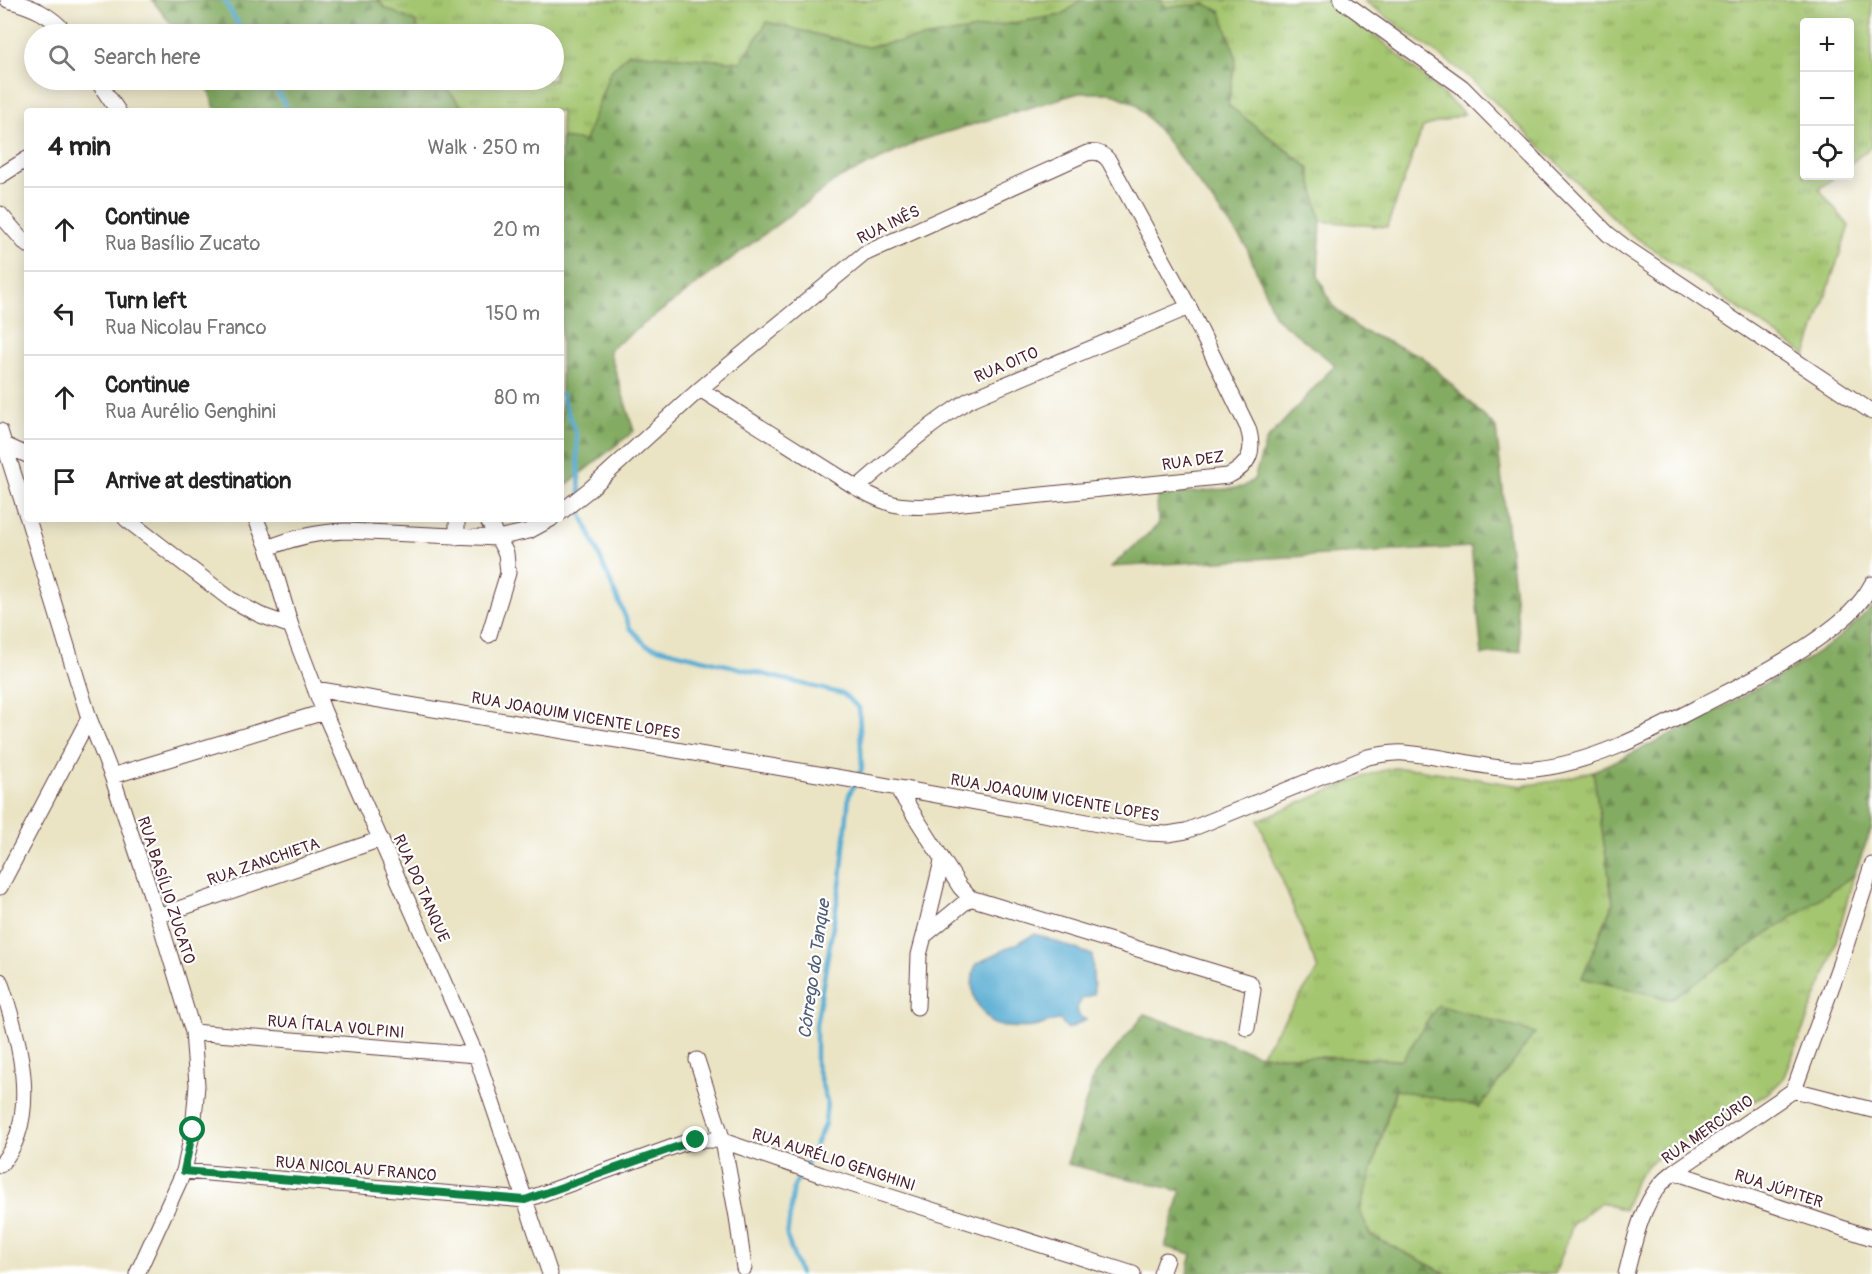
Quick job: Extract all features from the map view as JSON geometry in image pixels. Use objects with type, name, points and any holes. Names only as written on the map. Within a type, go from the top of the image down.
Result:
[{"type":"street","points":[[8,0],[32,7],[56,24]]},
{"type":"street","points":[[1341,0],[1462,87],[1608,234],[1872,412]]},
{"type":"street","points":[[102,90],[110,108]]},
{"type":"street","name":"RUA DEZ","points":[[856,488],[883,502],[914,507],[1228,476],[1239,470],[1247,460],[1251,451],[1248,428],[1189,307],[1109,161],[1101,153],[1087,153]]},
{"type":"street","name":"RUA INÊS","points":[[564,510],[590,489],[700,389],[864,254],[1087,153]]},
{"type":"street","points":[[0,176],[24,161]]},
{"type":"street","points":[[0,214],[24,242]]},
{"type":"street","name":"RUA OITO","points":[[856,488],[922,432],[948,412],[969,400],[1189,307]]},
{"type":"street","points":[[700,389],[856,488]]},
{"type":"street","points":[[3,438],[24,454]]},
{"type":"street","name":"RUA BASÍLIO ZUCATO","points":[[3,438],[24,508]]},
{"type":"street","name":"RUA BASÍLIO ZUCATO","points":[[28,522],[89,718],[158,916],[193,1032],[195,1112],[184,1171],[137,1274]]},
{"type":"street","points":[[130,522],[230,599],[260,615],[291,626]]},
{"type":"street","name":"RUA DO TANQUE","points":[[257,522],[268,548],[291,626],[324,712],[476,1055],[550,1274]]},
{"type":"street","points":[[457,522],[457,537]]},
{"type":"street","points":[[489,522],[506,553],[508,573],[489,635]]},
{"type":"street","points":[[268,548],[288,540],[324,532],[346,531],[497,538],[529,531],[546,522]]},
{"type":"street","name":"RUA JOAQUIM VICENTE LOPES","points":[[315,689],[871,783],[1148,833],[1168,834],[1186,831],[1368,757],[1403,753],[1497,768],[1519,769],[1554,766],[1605,750],[1656,729],[1772,667],[1826,632],[1850,613],[1864,598],[1872,584]]},
{"type":"street","points":[[111,776],[324,712]]},
{"type":"street","points":[[0,887],[89,718]]},
{"type":"street","points":[[897,788],[942,861],[960,888],[970,898],[1250,983],[1253,990],[1247,1028]]},
{"type":"street","name":"RUA ZANCHIETA","points":[[158,916],[381,839]]},
{"type":"street","points":[[917,1007],[919,955],[942,861]]},
{"type":"street","points":[[1872,865],[1840,964],[1794,1090],[1872,1110]]},
{"type":"street","points":[[924,936],[970,898]]},
{"type":"street","points":[[0,981],[12,1014],[22,1065],[24,1090],[22,1116],[16,1140],[0,1165]]},
{"type":"street","name":"RUA ÍTALA VOLPINI","points":[[193,1032],[476,1055]]},
{"type":"street","points":[[697,1060],[723,1141],[744,1268]]},
{"type":"street","name":"RUA MERCÚRIO","points":[[1626,1274],[1640,1223],[1648,1203],[1660,1185],[1674,1172],[1794,1090]]},
{"type":"street","name":"RUA AURÉLIO GENGHINI","points":[[525,1200],[684,1143],[696,1140],[723,1141],[1133,1274]]},
{"type":"street","name":"RUA NICOLAU FRANCO","points":[[184,1171],[525,1200]]},
{"type":"street","name":"RUA JÚPITER","points":[[1674,1172],[1872,1238]]},
{"type":"green space","points":[[152,0],[378,0],[385,8],[416,24],[171,24]]},
{"type":"green space","points":[[378,0],[1081,0],[1062,15],[867,47],[767,22],[741,62],[629,53],[610,72],[585,141],[564,138],[564,108],[463,108],[448,90],[564,90],[564,24],[416,24],[385,8]]},
{"type":"green space","points":[[1081,0],[1160,0],[1166,7],[1206,4],[1221,12],[1236,57],[1228,105],[1308,167],[1321,221],[1318,276],[1332,305],[1358,329],[1423,357],[1496,428],[1521,651],[1482,655],[1471,547],[1111,567],[1158,525],[1157,496],[1243,487],[1254,479],[1266,441],[1335,365],[1275,317],[1246,246],[1165,138],[1136,104],[1111,93],[1079,93],[924,139],[838,179],[609,350],[634,431],[564,487],[564,138],[585,141],[610,72],[629,53],[741,62],[767,22],[867,47],[1062,15]]},
{"type":"green space","points":[[1160,0],[1325,0],[1378,37],[1465,114],[1423,127],[1387,227],[1321,221],[1308,167],[1228,105],[1236,57],[1206,4],[1166,7]]},
{"type":"green space","points":[[1363,0],[1872,0],[1872,146],[1854,161],[1854,18],[1800,18],[1800,180],[1831,180],[1819,189],[1849,226],[1806,355],[1628,232],[1467,75]]},
{"type":"green space","points":[[209,90],[448,90],[463,108],[215,108]]},
{"type":"green space","points":[[1872,606],[1872,828],[1854,875],[1671,999],[1582,978],[1613,903],[1593,771],[1686,726],[1794,668],[1843,634]]},
{"type":"green space","points":[[1394,768],[1418,769],[1521,786],[1555,781],[1593,771],[1613,903],[1582,978],[1670,999],[1854,875],[1831,960],[1783,1079],[1770,1092],[1651,1162],[1636,1179],[1624,1210],[1601,1202],[1573,1224],[1555,1274],[1447,1274],[1370,1235],[1360,1211],[1396,1089],[1480,1107],[1403,1060],[1260,1055],[1318,970],[1258,820],[1373,773]]},
{"type":"green space","points":[[1438,1005],[1535,1033],[1480,1107],[1395,1090],[1360,1211],[1370,1235],[1447,1274],[1187,1274],[1192,1254],[1165,1247],[1181,1191],[1067,1164],[1094,1075],[1145,1014],[1260,1055],[1402,1060]]},
{"type":"water","points":[[1035,934],[1092,955],[1094,994],[1082,999],[1077,1008],[1079,1016],[1086,1020],[1068,1029],[1060,1020],[1029,1027],[995,1025],[990,1022],[974,998],[972,981],[976,964]]},
{"type":"waterway","points":[[224,0],[238,24]]},
{"type":"waterway","points":[[276,90],[287,108]]},
{"type":"waterway","points":[[564,402],[576,434],[580,493]]},
{"type":"waterway","points":[[581,502],[582,515],[630,628],[646,645],[843,694],[859,708],[862,768],[858,777]]},
{"type":"waterway","name":"Córrego do Tanque","points":[[800,1274],[787,1237],[794,1186],[810,1158],[825,1123],[827,1102],[816,1064],[816,1025],[841,879],[849,795],[854,784]]},
{"type":"route","points":[[193,1130],[184,1171],[525,1200],[696,1140]]}]
